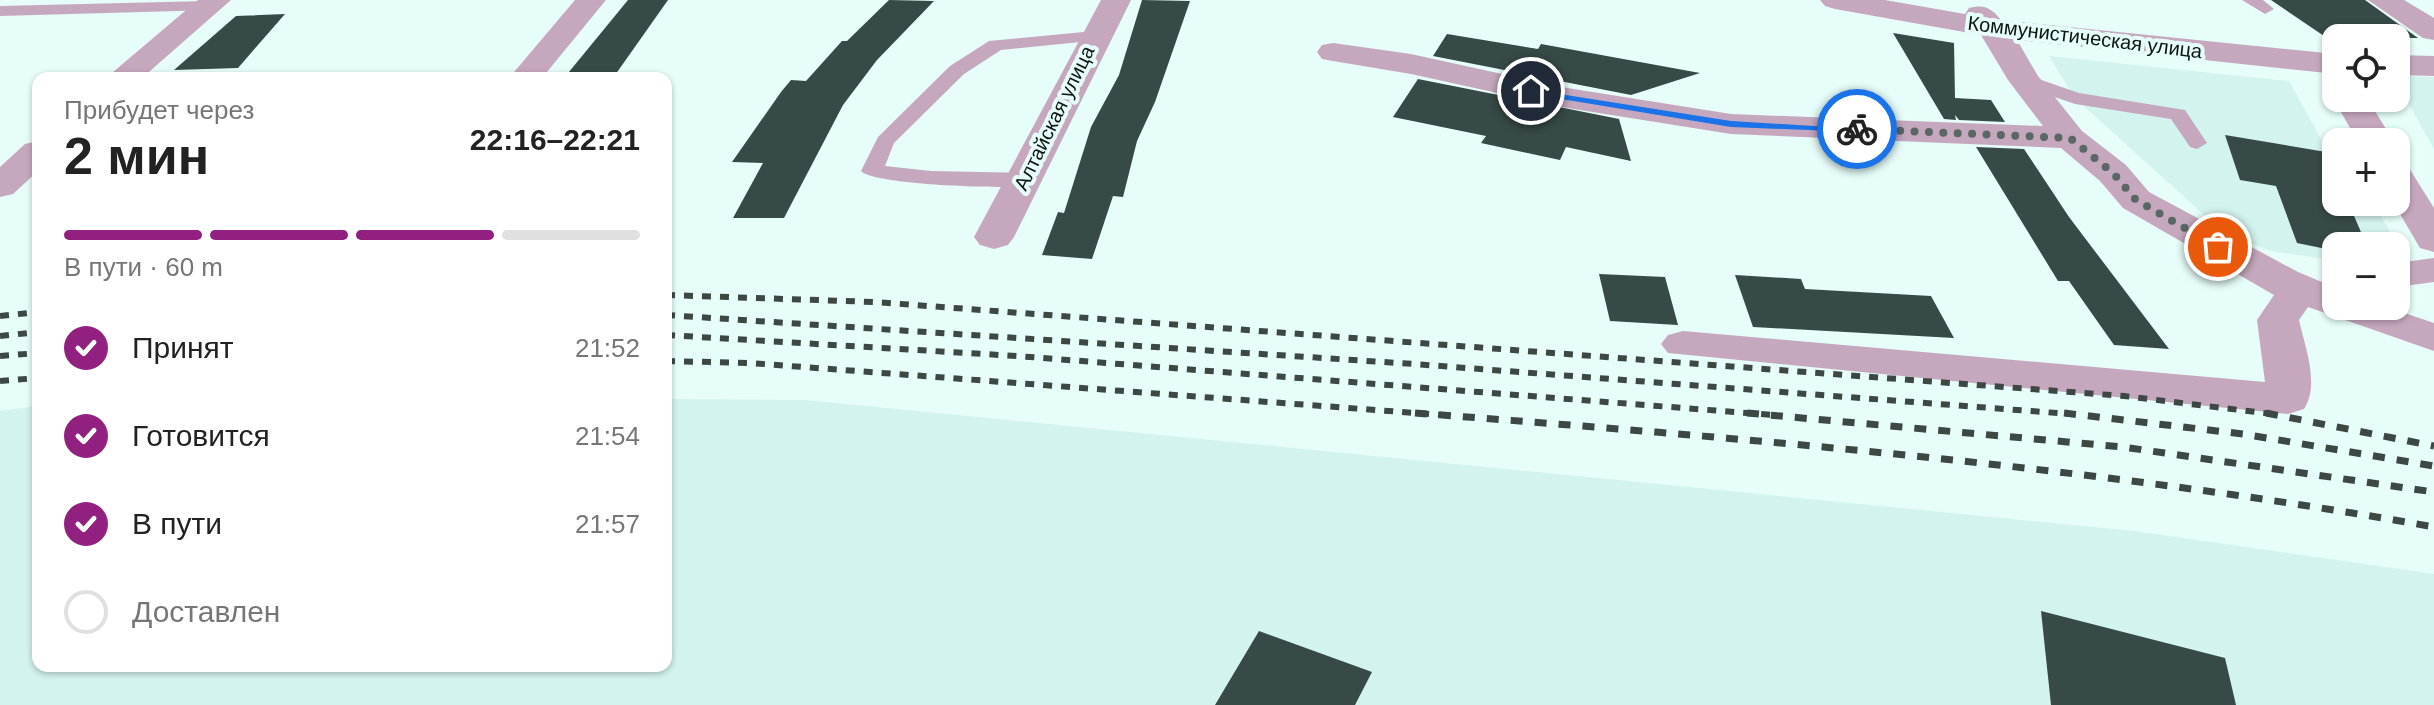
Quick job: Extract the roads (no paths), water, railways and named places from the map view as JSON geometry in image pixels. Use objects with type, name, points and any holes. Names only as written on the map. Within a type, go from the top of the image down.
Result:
[{"type":"street","points":[[530,72],[591,0]]},
{"type":"street","name":"Алтайская улица","points":[[994,237],[1094,36],[1116,0]]},
{"type":"street","name":"Коммунистическая улица","points":[[1835,0],[1991,28],[2322,67]]},
{"type":"street","points":[[1968,0],[2004,44],[2024,80],[2070,138],[2113,173],[2136,200],[2196,236],[2283,281],[2322,297]]},
{"type":"street","points":[[2383,0],[2434,31]]},
{"type":"street","points":[[129,72],[212,3]]},
{"type":"street","points":[[1333,52],[1411,64],[1561,97],[1731,124],[2070,138]]},
{"type":"street","points":[[2410,65],[2434,66]]},
{"type":"street","points":[[0,186],[32,157]]},
{"type":"street","points":[[2410,200],[2434,240]]},
{"type":"street","points":[[2196,236],[2310,269],[2322,269]]},
{"type":"street","points":[[2410,273],[2434,270]]},
{"type":"street","points":[[1683,344],[2288,399],[2288,373],[2278,320],[2296,294],[2283,281]]},
{"type":"street","points":[[2383,320],[2434,338]]},
{"type":"lane","points":[[0,11],[212,3]]},
{"type":"lane","points":[[1024,180],[931,178],[872,171],[885,141],[957,70],[996,45],[1094,36]]},
{"type":"lane","points":[[2024,80],[2075,98],[2178,114],[2197,143]]},
{"type":"railway","points":[[672,295],[875,302],[2124,396],[2268,413]]},
{"type":"railway","points":[[0,316],[32,313]]},
{"type":"railway","points":[[672,315],[1414,364],[2077,415]]},
{"type":"railway","points":[[0,336],[32,333]]},
{"type":"railway","points":[[672,335],[1017,356],[1773,415]]},
{"type":"railway","points":[[0,356],[32,353]]},
{"type":"railway","points":[[672,361],[750,363],[1442,415]]},
{"type":"railway","points":[[0,381],[32,378]]},
{"type":"railway","points":[[1415,413],[1671,433],[2054,471],[2308,506],[2434,527]]},
{"type":"railway","points":[[1747,413],[2123,447],[2434,492]]},
{"type":"railway","points":[[2064,413],[2077,415]]},
{"type":"railway","points":[[2268,413],[2281,415]]},
{"type":"railway","points":[[2268,413],[2434,446]]},
{"type":"railway","points":[[2077,415],[2083,415]]},
{"type":"railway","points":[[2077,415],[2243,434],[2434,466]]}]
